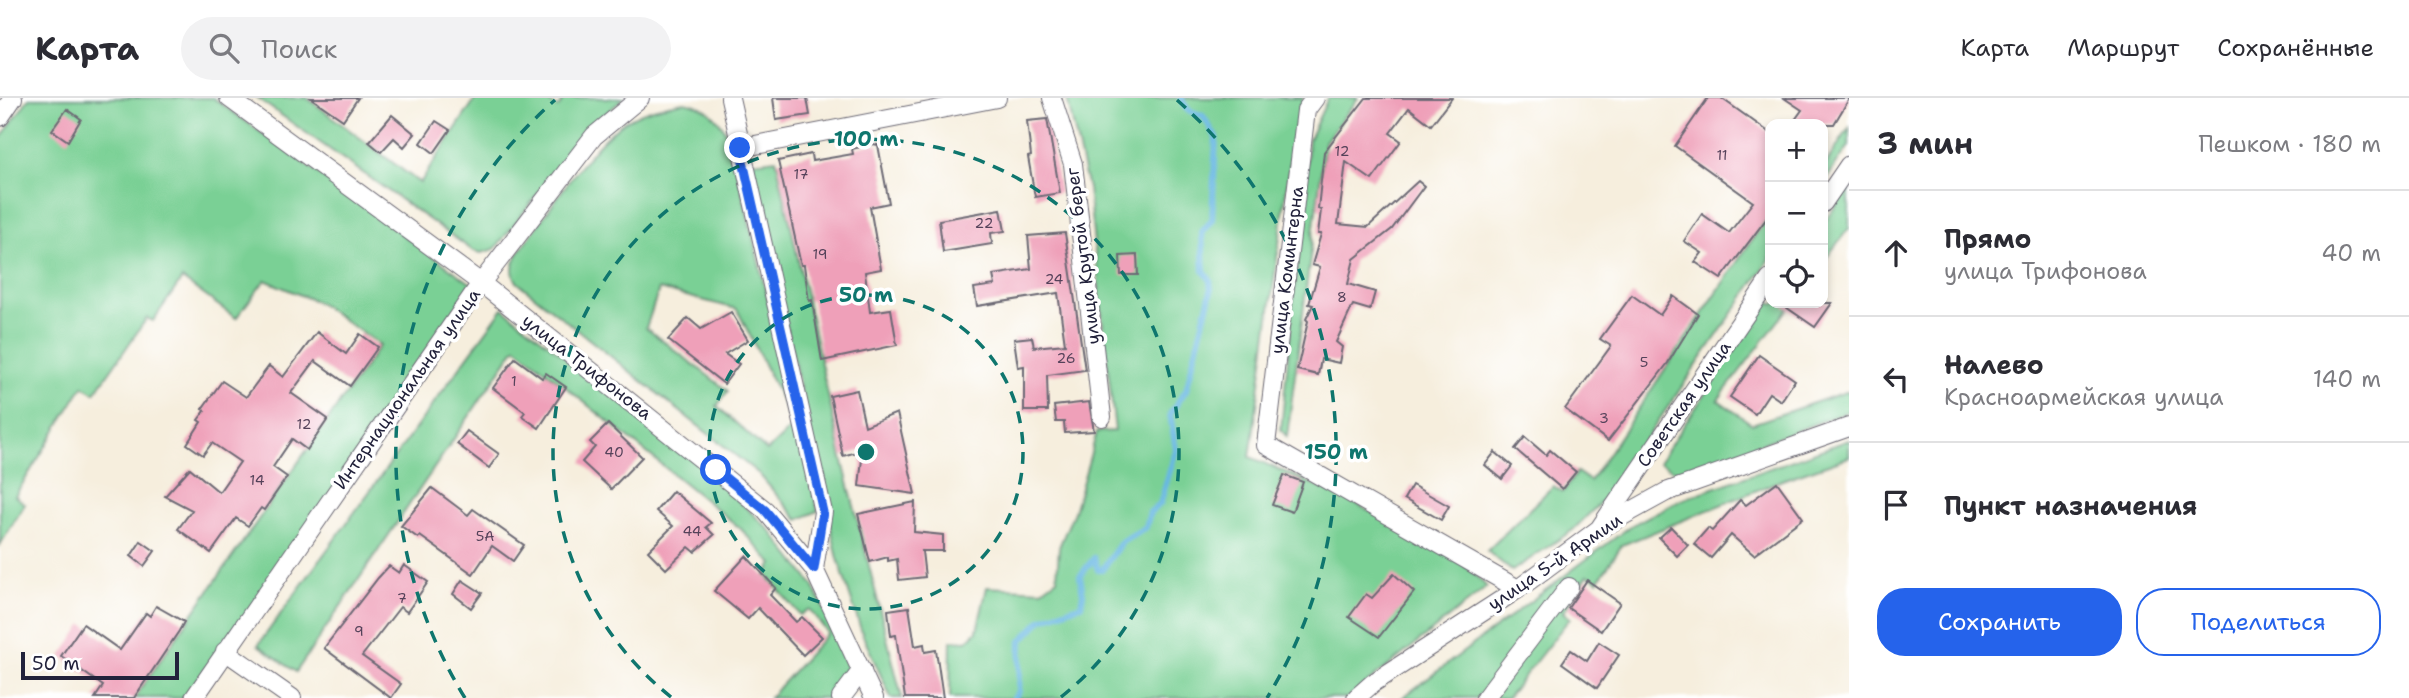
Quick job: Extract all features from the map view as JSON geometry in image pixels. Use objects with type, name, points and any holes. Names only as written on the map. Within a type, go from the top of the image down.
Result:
[{"type":"street","points":[[0,117],[13,98]]},
{"type":"street","name":"улица Трифонова","points":[[229,98],[481,283],[765,510],[814,569],[874,698]]},
{"type":"street","name":"Интернациональная улица","points":[[194,698],[481,283],[594,136],[640,98]]},
{"type":"street","points":[[730,98],[823,512],[814,569]]},
{"type":"street","points":[[740,148],[997,98]]},
{"type":"street","name":"улица Крутой берег","points":[[1052,98],[1073,164],[1102,417]]},
{"type":"street","name":"улица Коминтерна","points":[[1315,98],[1306,110],[1266,445],[1518,589]]},
{"type":"street","points":[[1828,196],[1849,165]]},
{"type":"street","name":"Советская улица","points":[[1599,528],[1765,286]]},
{"type":"street","name":"улица 5-й Армии","points":[[1356,698],[1373,683],[1518,589],[1599,528],[1666,492],[1849,427]]},
{"type":"street","points":[[1485,698],[1569,587]]},
{"type":"street","points":[[225,651],[292,698]]},
{"type":"street","points":[[841,698],[862,670]]},
{"type":"green space","points":[[29,98],[213,98],[476,287],[192,698],[134,698],[380,345],[317,302],[265,280],[236,318],[182,279],[153,321],[147,318],[95,393],[83,386],[15,496],[25,504],[0,545],[0,139]]},
{"type":"green space","points":[[257,98],[307,98],[420,183],[476,98],[543,98],[558,108],[565,98],[624,98],[589,128],[495,249],[481,253],[472,250]]},
{"type":"green space","points":[[1067,98],[1303,98],[1294,133],[1250,457],[1349,500],[1460,560],[1487,587],[1348,698],[950,698],[951,640],[967,641],[977,631],[987,587],[1042,590],[1057,579],[1059,547],[1074,512],[1097,432],[1115,431],[1088,189]]},
{"type":"green space","points":[[1328,98],[1358,98],[1325,142],[1287,437],[1281,430],[1309,139]]},
{"type":"green space","points":[[684,102],[706,109],[729,137],[818,511],[798,520],[759,474],[517,282],[514,274],[514,264],[519,252],[601,142],[631,118],[650,110]],"holes":[[[659,289],[737,309],[785,407],[792,427],[767,451],[717,406],[728,391],[646,328]]]},
{"type":"green space","points":[[1849,128],[1849,146],[1828,177],[1828,160]]},
{"type":"green space","points":[[776,159],[841,454],[902,698],[891,698],[863,636],[838,559],[750,162]]},
{"type":"green space","points":[[1849,187],[1849,228],[1828,255],[1828,245],[1828,217]]},
{"type":"green space","points":[[1765,220],[1765,266],[1605,498],[1573,530],[1512,571],[1487,551],[1553,486],[1563,492],[1577,472],[1590,481]]},
{"type":"green space","points":[[1765,305],[1765,308],[1788,308],[1718,400],[1752,424],[1849,391],[1849,411],[1680,474],[1659,462]]},
{"type":"green space","points":[[503,308],[689,455],[770,530],[813,585],[845,654],[847,666],[829,698],[769,698],[828,633],[809,609],[800,615],[766,575],[773,564],[741,529],[516,347],[296,672],[258,645]]},
{"type":"green space","points":[[1849,440],[1849,457],[1782,480],[1622,545],[1598,581],[1588,575],[1563,612],[1570,618],[1507,698],[1402,698],[1632,525],[1680,500]]},
{"type":"building","points":[[311,98],[358,98],[343,120]]},
{"type":"building","points":[[773,98],[807,98],[810,115],[776,120]]},
{"type":"building","points":[[1366,98],[1452,98],[1431,125],[1409,108],[1390,133],[1401,141],[1372,180],[1346,162],[1338,224],[1368,227],[1418,181],[1424,186],[1392,229],[1354,259],[1348,284],[1375,292],[1370,310],[1353,305],[1336,342],[1342,347],[1339,363],[1321,359],[1318,375],[1297,370],[1308,321],[1306,319],[1313,305],[1309,304],[1320,267],[1312,265],[1321,234],[1318,234],[1321,210],[1318,209],[1324,152]]},
{"type":"building","points":[[1708,98],[1721,98],[1765,129],[1765,221],[1721,279],[1695,262],[1702,253],[1684,241],[1702,214],[1729,233],[1753,202],[1675,146]]},
{"type":"building","points":[[1784,98],[1849,98],[1834,124],[1828,124],[1828,119],[1796,119],[1802,110]]},
{"type":"building","points":[[67,109],[81,119],[68,141],[52,130]]},
{"type":"building","points":[[392,115],[415,134],[404,147],[394,138],[381,152],[369,142]]},
{"type":"building","points":[[1047,119],[1060,193],[1035,197],[1028,157],[1031,156],[1027,121]]},
{"type":"building","points":[[436,121],[450,130],[434,153],[421,143]]},
{"type":"building","points":[[878,145],[889,203],[870,207],[881,269],[865,272],[870,312],[891,309],[897,345],[822,361],[812,300],[809,301],[804,265],[801,265],[778,161],[811,154],[812,161],[853,154],[852,149]]},
{"type":"building","points":[[1001,209],[1005,231],[991,233],[992,244],[943,252],[939,220]]},
{"type":"building","points":[[1065,233],[1085,370],[1047,375],[1048,411],[1024,411],[1024,366],[1018,367],[1014,339],[1032,337],[1034,347],[1065,344],[1058,293],[977,306],[974,288],[995,285],[993,275],[1031,269],[1028,236]]},
{"type":"building","points":[[1137,255],[1138,275],[1121,275],[1120,256]]},
{"type":"building","points":[[1632,295],[1660,315],[1673,296],[1698,314],[1668,363],[1608,441],[1565,409],[1611,346],[1600,339]]},
{"type":"building","points":[[1828,303],[1832,303],[1815,327],[1787,308],[1828,308]]},
{"type":"building","points":[[731,312],[748,340],[725,354],[739,364],[724,384],[668,340],[688,318],[701,329]]},
{"type":"building","points":[[317,332],[346,354],[360,334],[378,347],[350,386],[315,361],[291,393],[328,419],[307,450],[292,439],[273,467],[287,477],[264,510],[261,508],[248,526],[236,518],[211,553],[178,529],[192,510],[165,496],[190,468],[219,492],[240,462],[212,443],[203,455],[187,444],[201,422],[198,420],[205,411],[202,409],[222,381],[246,397],[269,366],[283,377]]},
{"type":"building","points":[[1759,355],[1795,380],[1781,401],[1769,393],[1755,414],[1730,397]]},
{"type":"building","points":[[515,358],[542,378],[546,373],[566,387],[539,428],[522,416],[525,412],[493,388]]},
{"type":"building","points":[[857,390],[865,426],[897,413],[915,494],[859,486],[863,450],[843,456],[830,396]]},
{"type":"building","points":[[1089,402],[1094,431],[1065,433],[1064,422],[1056,422],[1054,406]]},
{"type":"building","points":[[608,424],[642,457],[611,489],[582,462],[595,447],[590,442]]},
{"type":"building","points":[[467,431],[499,454],[489,468],[457,444]]},
{"type":"building","points":[[1525,437],[1546,455],[1550,450],[1576,472],[1562,489],[1515,449]]},
{"type":"building","points":[[1495,452],[1512,466],[1502,479],[1485,465]]},
{"type":"building","points":[[1284,475],[1303,482],[1292,512],[1272,505]]},
{"type":"building","points":[[1777,482],[1803,518],[1754,555],[1731,535],[1711,558],[1694,544],[1708,528],[1712,531],[1740,500],[1746,505]]},
{"type":"building","points":[[1412,485],[1449,506],[1441,520],[1404,499]]},
{"type":"building","points":[[432,488],[468,515],[473,509],[524,545],[513,561],[492,546],[473,574],[420,536],[418,538],[401,526]]},
{"type":"building","points":[[673,491],[711,523],[706,527],[714,535],[695,552],[689,547],[666,569],[648,551],[673,526],[656,511]]},
{"type":"building","points":[[915,502],[914,532],[943,535],[943,551],[922,551],[925,577],[899,580],[897,559],[888,561],[888,557],[870,562],[858,514]]},
{"type":"building","points":[[1671,527],[1688,545],[1677,556],[1659,538]]},
{"type":"building","points":[[141,541],[155,551],[144,566],[131,556]]},
{"type":"building","points":[[746,556],[776,588],[770,595],[796,622],[802,617],[822,637],[803,655],[758,608],[748,619],[714,591]]},
{"type":"building","points":[[404,565],[428,582],[407,612],[400,607],[362,656],[401,684],[391,698],[324,648],[389,566],[399,573]]},
{"type":"building","points":[[1394,574],[1414,592],[1379,637],[1349,617],[1366,594],[1372,598]]},
{"type":"building","points":[[462,580],[482,593],[471,608],[453,594]]},
{"type":"building","points":[[1587,580],[1620,603],[1601,631],[1568,608]]},
{"type":"building","points":[[156,606],[184,622],[179,631],[134,698],[95,698],[103,686],[61,656],[83,624],[120,650],[146,613],[150,616]]},
{"type":"building","points":[[909,607],[915,646],[924,644],[925,652],[936,650],[943,698],[905,698],[896,635],[891,636],[888,610]]},
{"type":"building","points":[[1599,642],[1619,655],[1597,688],[1562,663],[1571,650],[1587,661]]},
{"type":"waterway","points":[[1014,698],[1019,691],[1021,641],[1042,619],[1081,605],[1083,594],[1080,576],[1094,558],[1098,570],[1102,570],[1122,541],[1146,527],[1150,512],[1160,504],[1176,450],[1170,414],[1186,390],[1211,291],[1210,279],[1204,271],[1202,232],[1212,220],[1216,137],[1203,116],[1188,110],[1181,98]]},
{"type":"route","points":[[716,470],[765,510],[814,569],[823,512],[740,148]]}]
